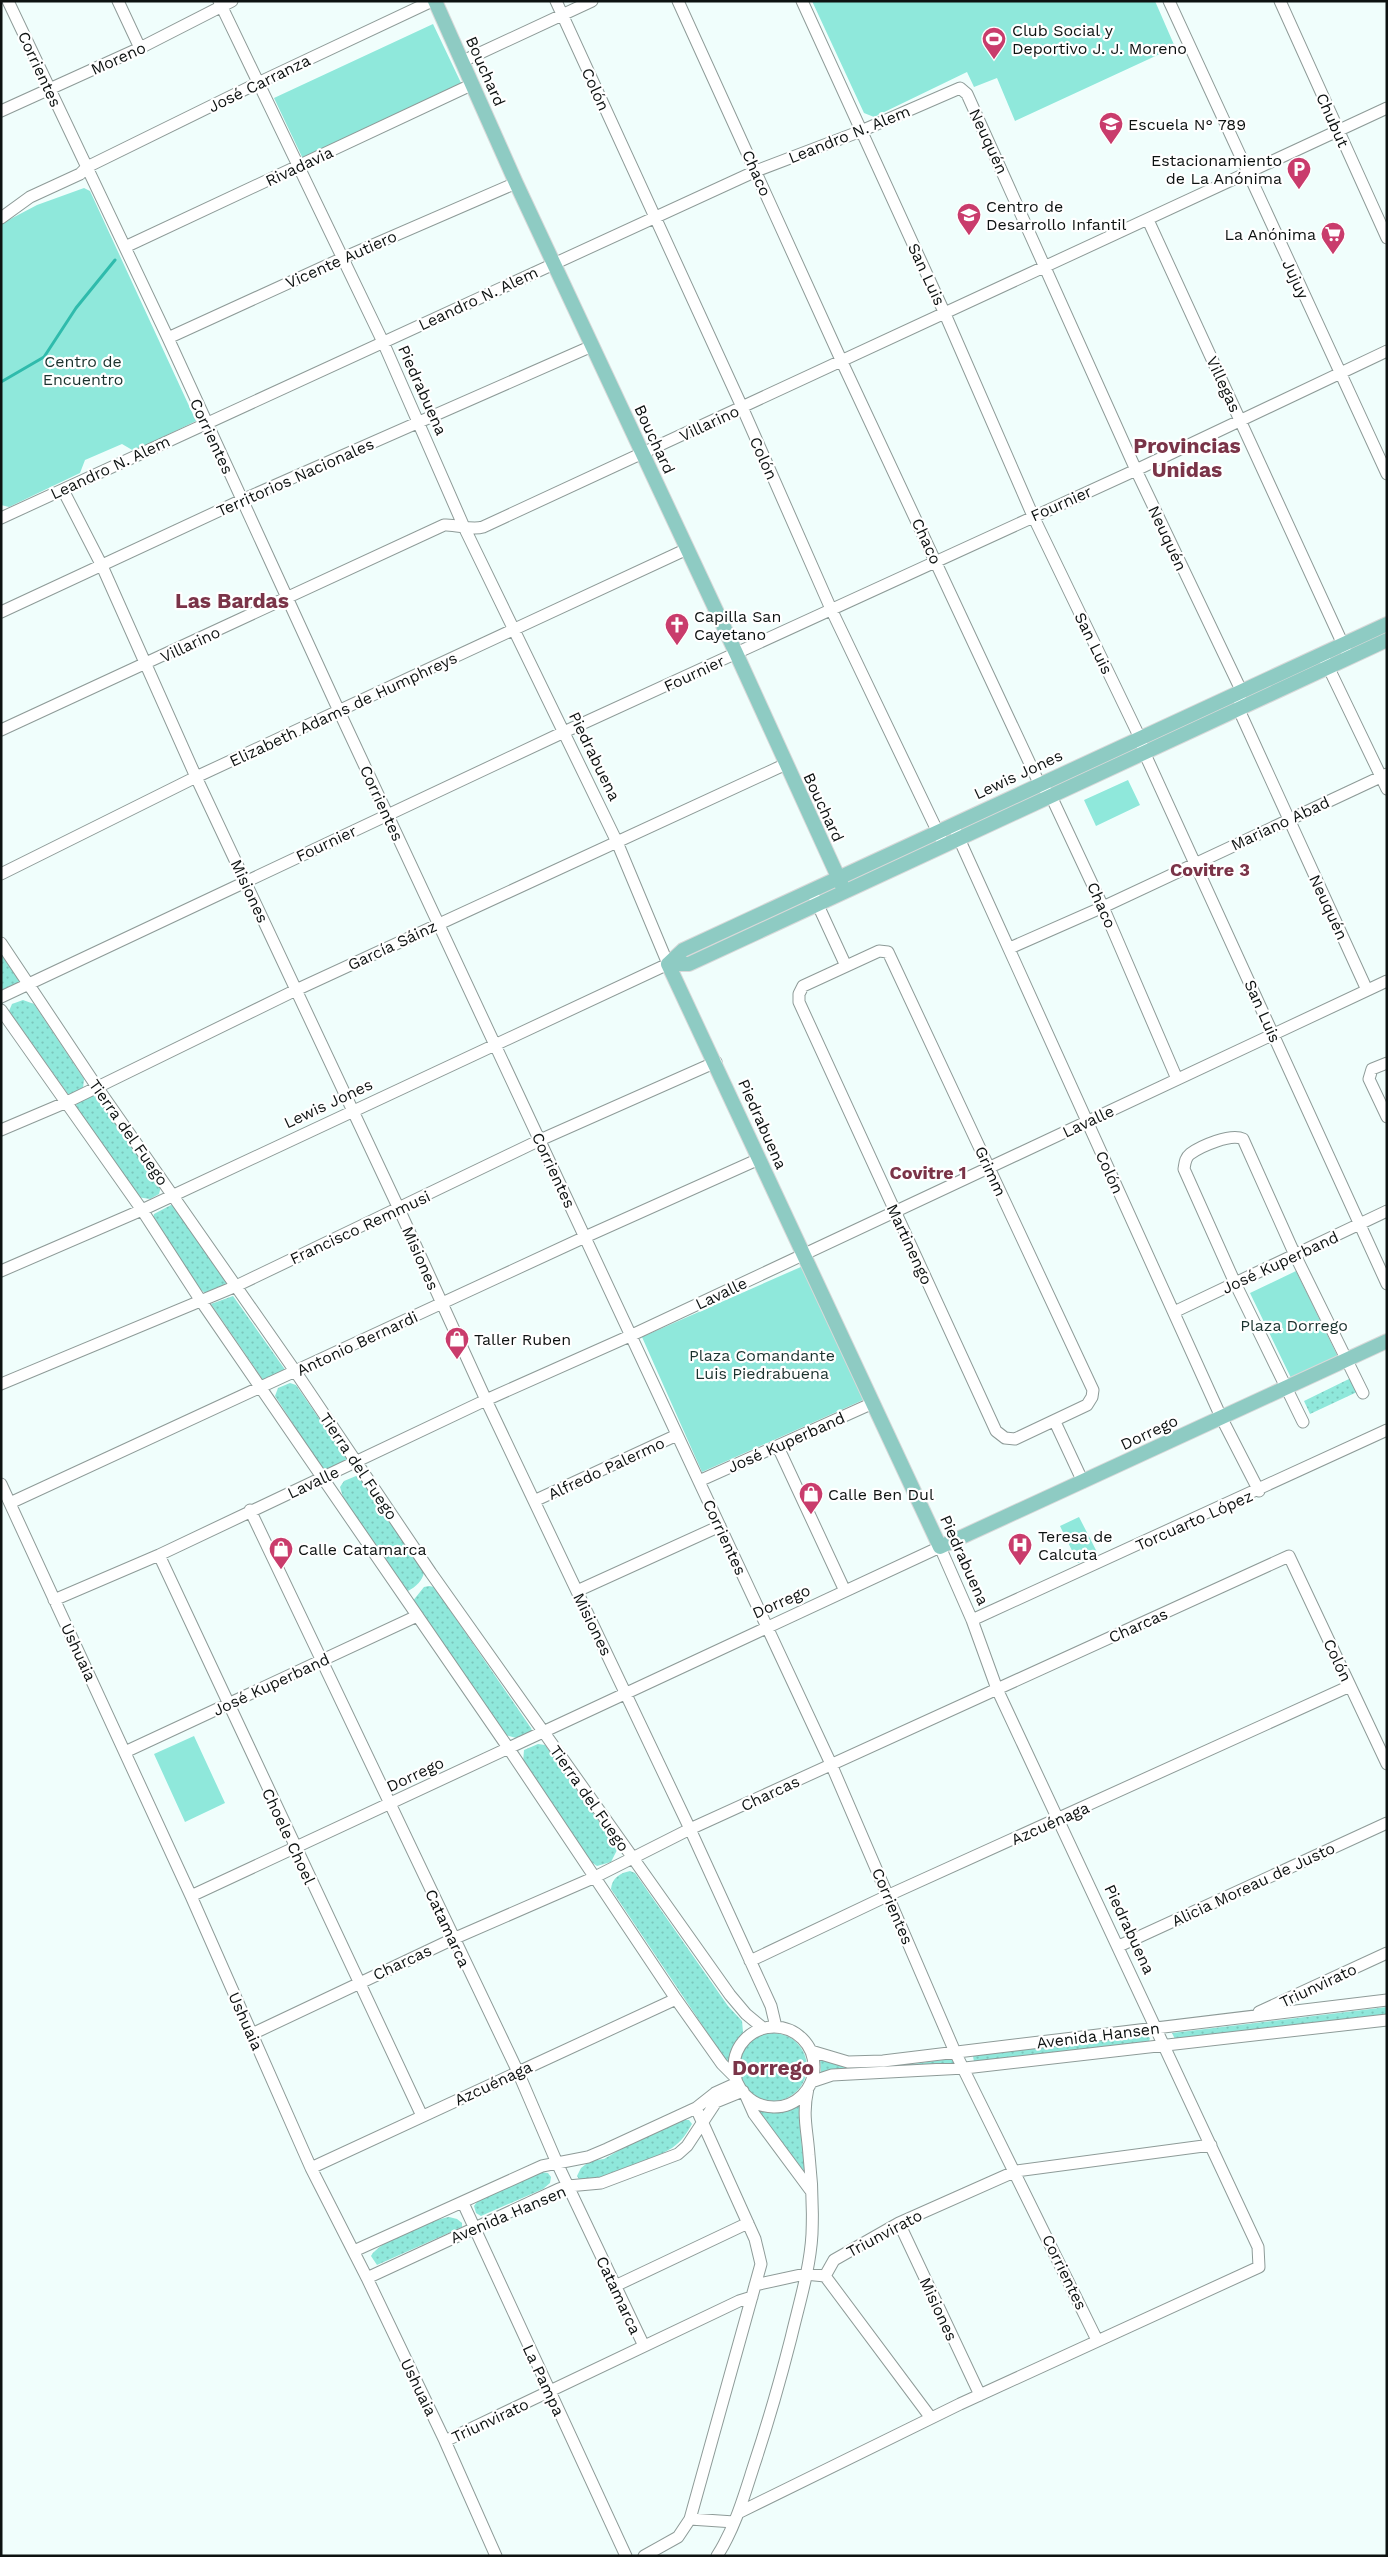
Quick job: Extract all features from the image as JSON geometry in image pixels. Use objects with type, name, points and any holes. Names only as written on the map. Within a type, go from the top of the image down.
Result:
[{"type":"main road","name":"Bouchard","points":[[434,1],[463,61],[516,183],[688,549],[844,890]]},
{"type":"main road","name":"Lewis Jones","points":[[668,964],[683,950],[1387,624]]},
{"type":"main road","name":"Lewis Jones","points":[[668,964],[689,964],[844,890],[1239,710],[1387,640]]},
{"type":"main road","name":"Piedrabuena","points":[[668,964],[716,1062],[759,1159],[940,1547]]},
{"type":"main road","name":"Dorrego","points":[[940,1547],[1387,1341]]},
{"type":"street","name":"Corrientes","points":[[8,1],[168,338],[286,598],[831,1764],[956,2052],[1016,2171],[1097,2340]]},
{"type":"street","points":[[118,1],[140,48]]},
{"type":"street","name":"José Carranza","points":[[1,218],[30,197],[80,174],[87,167],[260,82],[434,1]]},
{"type":"street","name":"Colón","points":[[556,1],[742,408],[831,609],[944,845]]},
{"type":"street","points":[[463,61],[592,1]]},
{"type":"street","name":"Chaco","points":[[678,1],[842,362],[1039,784],[1051,796],[1103,907],[1177,1079]]},
{"type":"street","name":"San Luis","points":[[802,1],[945,314],[1033,516],[1140,738],[1144,752],[1387,1284]]},
{"type":"street","name":"Jujuy","points":[[1169,1],[1247,174],[1387,474]]},
{"type":"street","name":"Chubut","points":[[1280,1],[1387,238]]},
{"type":"street","name":"Moreno","points":[[1,111],[140,48],[225,3]]},
{"type":"street","name":"Piedrabuena","points":[[225,3],[260,82],[383,342],[464,527],[516,628],[617,842],[668,964]]},
{"type":"street","name":"Rivadavia","points":[[125,247],[473,84]]},
{"type":"street","name":"Leandro N. Alem","points":[[1,518],[206,422],[756,171],[861,131],[960,88]]},
{"type":"street","name":"Neuquén","points":[[960,88],[967,94],[1136,470],[1241,690],[1239,710],[1367,990]]},
{"type":"street","name":"Villarino","points":[[1,730],[444,525],[475,530],[484,527],[1387,108]]},
{"type":"street","name":"Vicente Autiero","points":[[168,338],[343,258],[516,183]]},
{"type":"street","name":"Villegas","points":[[1148,220],[1349,657]]},
{"type":"street","name":"Territorios Nacionales","points":[[1,612],[242,500],[592,346]]},
{"type":"street","name":"Fournier","points":[[1,997],[564,732],[1136,470],[1387,350]]},
{"type":"street","name":"Misiones","points":[[63,490],[102,566],[196,777],[353,1110],[486,1400],[690,1829],[771,2006],[776,2027]]},
{"type":"street","name":"Elizabeth Adams de Humphreys","points":[[1,874],[196,777],[688,549]]},
{"type":"street","points":[[1322,654],[1384,776],[1387,789]]},
{"type":"street","name":"García Sáinz","points":[[1,1130],[67,1102],[296,990],[439,923],[786,764]]},
{"type":"street","name":"Mariano Abad","points":[[1010,948],[1103,907],[1384,776]]},
{"type":"street","name":"Colón","points":[[952,824],[1010,948],[1221,1418],[1259,1491]]},
{"type":"street","points":[[811,890],[846,966]]},
{"type":"street","name":"Tierra del Fuego","points":[[1,943],[97,1087],[173,1195],[234,1287],[295,1371],[431,1573],[730,1995],[746,2014],[763,2028]]},
{"type":"street","name":"Grimm","points":[[846,966],[880,951],[888,952],[1093,1390],[1092,1398],[1086,1405],[1055,1422]]},
{"type":"street","name":"Lewis Jones","points":[[1,1271],[142,1210],[668,964]]},
{"type":"street","name":"Martinengo","points":[[846,966],[803,986],[799,994],[799,1002],[996,1431],[1005,1438],[1015,1439],[1055,1422]]},
{"type":"street","name":"Lavalle","points":[[54,1600],[159,1555],[250,1510],[323,1479],[356,1461],[486,1400],[632,1335],[1387,981]]},
{"type":"street","name":"Tierra del Fuego","points":[[1,1010],[142,1210],[201,1301],[262,1387],[509,1749],[593,1878],[676,1999],[740,2087]]},
{"type":"street","name":"Francisco Remmusi","points":[[1,1384],[234,1287],[540,1140],[716,1062]]},
{"type":"street","points":[[1387,1063],[1372,1069],[1369,1079],[1387,1118]]},
{"type":"street","points":[[1304,1422],[1235,1283],[1184,1169],[1185,1161],[1189,1154],[1228,1136],[1237,1136],[1243,1139],[1295,1255],[1363,1393]]},
{"type":"street","name":"Antonio Bernardi","points":[[10,1503],[585,1237],[759,1159]]},
{"type":"street","name":"José Kuperband","points":[[1174,1312],[1387,1211]]},
{"type":"street","name":"José Kuperband","points":[[699,1481],[778,1448],[873,1403]]},
{"type":"street","points":[[1055,1422],[1084,1482]]},
{"type":"street","name":"Torcuarto López","points":[[972,1620],[1259,1491],[1387,1430]]},
{"type":"street","name":"Alfredo Palermo","points":[[534,1501],[677,1434]]},
{"type":"street","points":[[778,1448],[845,1591]]},
{"type":"street","name":"Ushuaia","points":[[1,1484],[191,1896],[311,2168],[367,2278],[445,2441],[496,2556]]},
{"type":"street","name":"Catamarca","points":[[250,1510],[518,2072],[557,2163],[644,2346]]},
{"type":"street","points":[[577,1591],[720,1526]]},
{"type":"street","name":"Piedrabuena","points":[[940,1547],[972,1620],[997,1689],[1158,2028],[1163,2045],[1258,2247],[1259,2267],[1097,2340]]},
{"type":"street","name":"Dorrego","points":[[191,1896],[390,1805],[544,1733],[626,1692],[940,1547]]},
{"type":"street","name":"Choele Choel","points":[[159,1555],[227,1704],[422,2116]]},
{"type":"street","name":"Colón","points":[[1290,1556],[1387,1764]]},
{"type":"street","name":"Charcas","points":[[252,2034],[453,1938],[593,1878],[690,1829],[1290,1556]]},
{"type":"street","name":"José Kuperband","points":[[125,1752],[417,1616]]},
{"type":"street","name":"Azcuénaga","points":[[750,1961],[889,1895],[1350,1686]]},
{"type":"street","name":"Alicia Moreau de Justo","points":[[1119,1946],[1387,1823]]},
{"type":"street","name":"Triunvirato","points":[[1249,2017],[1387,1953]]},
{"type":"street","name":"Azcuénaga","points":[[311,2168],[676,1999]]},
{"type":"street","name":"Avenida Hansen","points":[[811,2051],[848,2062],[883,2061],[1387,2000]]},
{"type":"street","name":"Avenida Hansen","points":[[810,2085],[832,2075],[965,2068],[1387,2020]]},
{"type":"street","points":[[717,2556],[736,2518],[781,2378],[806,2274],[812,2235],[811,2191],[809,2154],[804,2118],[814,2061],[811,2051],[797,2034],[776,2027],[763,2028],[753,2032],[739,2047],[735,2057],[740,2087],[754,2114],[811,2191]]},
{"type":"street","points":[[740,2087],[755,2102],[766,2106],[778,2106],[790,2103],[810,2085]]},
{"type":"street","name":"Avenida Hansen","points":[[354,2252],[463,2204],[542,2166],[588,2156],[696,2108],[715,2092],[740,2087]]},
{"type":"street","name":"Avenida Hansen","points":[[367,2278],[568,2186],[601,2184],[678,2154],[688,2146],[716,2102],[740,2087]]},
{"type":"street","points":[[644,2556],[678,2537],[690,2519],[761,2264],[760,2255],[748,2223],[696,2108]]},
{"type":"street","name":"Triunvirato","points":[[825,2276],[834,2260],[899,2223],[1016,2171],[1211,2145]]},
{"type":"street","name":"La Pampa","points":[[463,2204],[626,2556]]},
{"type":"street","points":[[615,2286],[748,2223]]},
{"type":"street","name":"Misiones","points":[[899,2223],[980,2395]]},
{"type":"street","points":[[755,2285],[806,2274],[825,2276],[932,2418]]},
{"type":"street","name":"Triunvirato","points":[[445,2441],[739,2301],[752,2297]]},
{"type":"street","points":[[690,2519],[736,2518],[932,2418],[1097,2340]]},
{"type":"green space","name":"Club Social y Deportivo J. J. Moreno","points":[[812,1],[1155,1],[1175,47],[1015,121],[997,78],[974,87],[967,72],[874,117],[864,113]]},
{"type":"green space","points":[[433,24],[462,85],[303,159],[274,98]]},
{"type":"green space","name":"Centro de Encuentro","points":[[84,188],[90,191],[196,421],[134,451],[122,444],[85,460],[80,473],[9,507],[1,505],[1,224],[37,205]]},
{"type":"green space","points":[[1128,780],[1140,805],[1096,826],[1084,800]]},
{"type":"green space","points":[[1,952],[22,983],[1,991]]},
{"type":"green space","points":[[23,1000],[34,1004],[84,1079],[83,1089],[72,1095],[68,1094],[9,1011],[12,1004]]},
{"type":"green space","points":[[91,1095],[97,1097],[161,1186],[159,1194],[150,1199],[137,1197],[76,1107],[77,1101]]},
{"type":"green space","points":[[171,1205],[174,1206],[227,1284],[216,1294],[205,1293],[200,1289],[153,1218],[154,1214]]},
{"type":"green space","name":"Plaza Comandante Luis Piedrabuena","points":[[803,1266],[863,1400],[702,1472],[642,1337]]},
{"type":"green space","name":"Plaza Dorrego","points":[[1296,1271],[1338,1357],[1292,1380],[1250,1293]]},
{"type":"green space","points":[[233,1296],[286,1371],[267,1383],[263,1380],[211,1304]]},
{"type":"green space","points":[[1351,1378],[1357,1392],[1310,1414],[1304,1401]]},
{"type":"green space","points":[[290,1383],[296,1385],[347,1459],[348,1464],[328,1472],[321,1467],[275,1396],[278,1388]]},
{"type":"green space","points":[[356,1476],[360,1478],[424,1572],[419,1583],[408,1591],[403,1588],[343,1497],[340,1487],[344,1481]]},
{"type":"green space","points":[[1079,1517],[1098,1554],[1078,1563],[1060,1526]]},
{"type":"green space","points":[[424,1587],[434,1587],[531,1728],[533,1734],[520,1739],[505,1735],[412,1602]]},
{"type":"green space","points":[[194,1736],[225,1803],[185,1822],[154,1754]]},
{"type":"green space","points":[[538,1744],[545,1745],[615,1844],[617,1850],[611,1862],[597,1866],[591,1862],[523,1763],[524,1750]]},
{"type":"green space","points":[[630,1871],[635,1873],[728,2006],[742,2021],[743,2032],[727,2062],[611,1889],[617,1877]]},
{"type":"green space","points":[[1387,2007],[1387,2016],[1175,2039],[1172,2033]]},
{"type":"green space","points":[[773,2033],[786,2036],[797,2043],[804,2054],[807,2067],[804,2080],[797,2091],[786,2098],[773,2101],[760,2098],[749,2091],[742,2080],[739,2067],[742,2054],[749,2043],[760,2036]]},
{"type":"green space","points":[[1145,2034],[1150,2038],[1149,2042],[1143,2044],[980,2062],[974,2062],[973,2056]]},
{"type":"green space","points":[[820,2058],[835,2063],[868,2067],[885,2067],[953,2059],[957,2065],[821,2074]]},
{"type":"green space","points":[[803,2099],[801,2128],[806,2177],[754,2105],[786,2107]]},
{"type":"green space","points":[[680,2120],[689,2120],[692,2124],[678,2143],[663,2153],[627,2169],[601,2177],[580,2181],[577,2176],[581,2168],[590,2161],[604,2159],[644,2136]]},
{"type":"green space","points":[[541,2172],[548,2173],[551,2177],[550,2183],[543,2189],[481,2216],[476,2213],[474,2206],[479,2199]]},
{"type":"green space","points":[[449,2217],[457,2219],[462,2223],[462,2227],[377,2265],[371,2256],[376,2250],[394,2238],[430,2222]]},
{"type":"waterway","points":[[1,382],[44,357],[76,308],[115,260]]},
{"type":"place","name":"Club Social y Deportivo J. J. Moreno","points":[[994,60]]},
{"type":"place","name":"Escuela N° 789","points":[[1111,145]]},
{"type":"place","name":"Estacionamiento de La Anónima","points":[[1299,190]]},
{"type":"place","name":"Centro de Desarrollo Infantil","points":[[969,236]]},
{"type":"place","name":"La Anónima","points":[[1333,255]]},
{"type":"place","name":"Capilla San Cayetano","points":[[677,646]]},
{"type":"place","name":"Taller Ruben","points":[[457,1360]]},
{"type":"place","name":"Calle Ben Dul","points":[[811,1515]]},
{"type":"place","name":"Teresa de Calcuta","points":[[1020,1566]]},
{"type":"place","name":"Calle Catamarca","points":[[281,1570]]},
{"type":"district","name":"Provincias Unidas","points":[[1187,458]]},
{"type":"district","name":"Las Bardas","points":[[232,601]]},
{"type":"district","name":"Covitre 3","points":[[1210,870]]},
{"type":"district","name":"Covitre 1","points":[[928,1173]]},
{"type":"district","name":"Dorrego","points":[[773,2068]]}]
